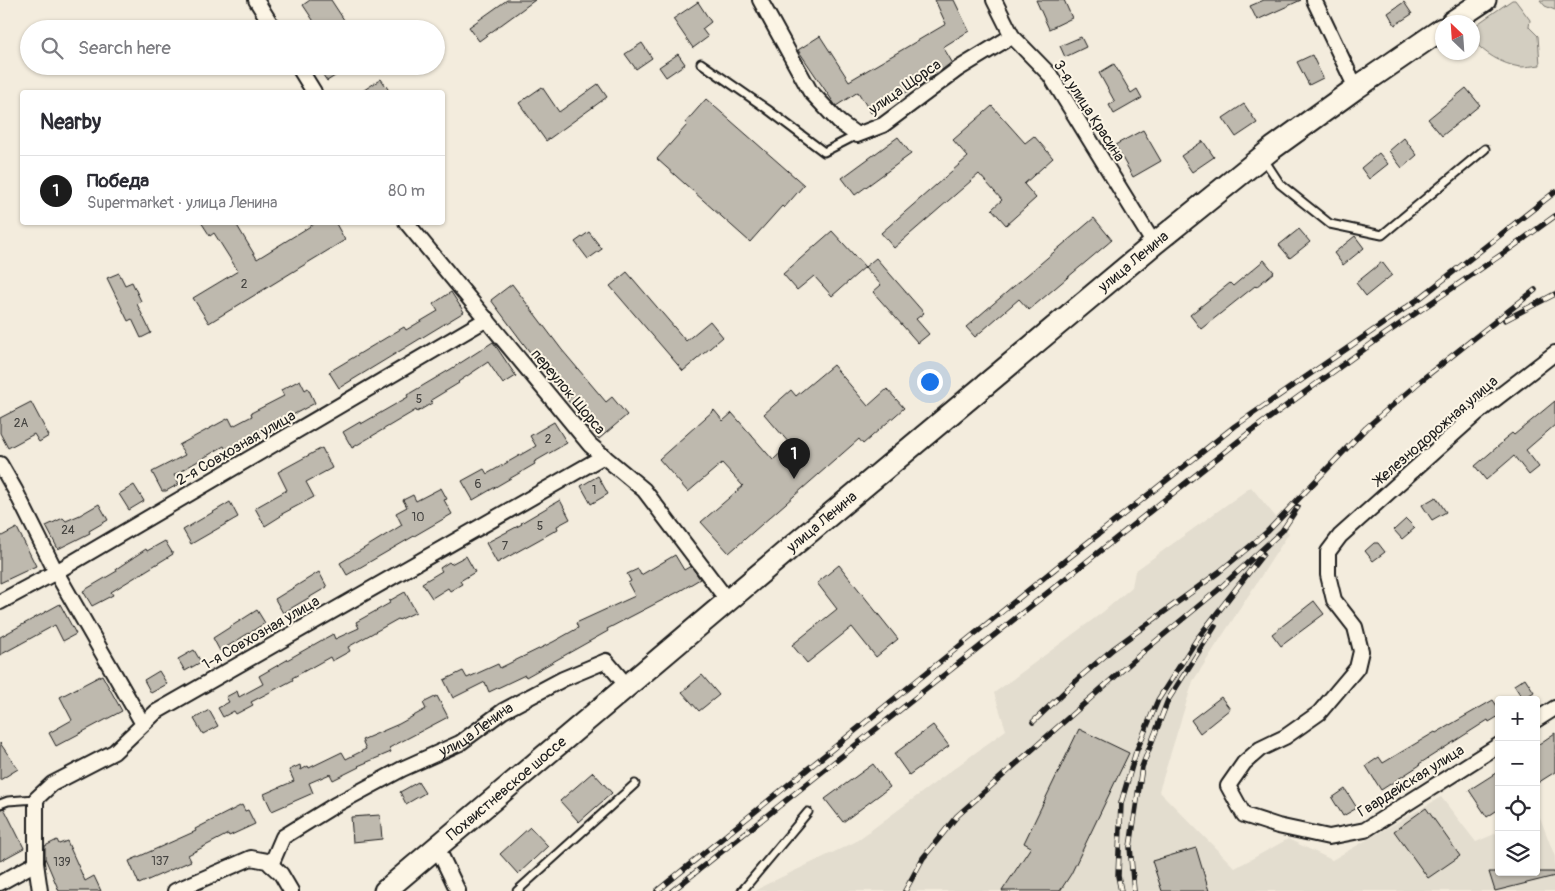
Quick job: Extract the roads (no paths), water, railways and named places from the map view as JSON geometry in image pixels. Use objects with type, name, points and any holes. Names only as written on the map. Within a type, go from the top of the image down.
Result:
[{"type":"main road","points":[[1462,15],[1485,0]]},
{"type":"main road","name":"улица Ленина","points":[[627,686],[1154,244],[1262,156],[1435,34]]},
{"type":"main road","name":"Похвистневское шоссе","points":[[385,891],[627,686]]},
{"type":"street","points":[[256,0],[268,20]]},
{"type":"street","points":[[760,0],[810,91],[839,122],[857,135]]},
{"type":"street","name":"3-я улица Красина","points":[[994,0],[1012,36],[1050,75],[1154,244]]},
{"type":"street","points":[[1314,0],[1356,88]]},
{"type":"street","name":"улица Щорса","points":[[857,135],[882,125],[958,69],[1012,36]]},
{"type":"street","points":[[304,75],[313,90]]},
{"type":"street","name":"переулок Щорса","points":[[408,225],[590,444],[644,490],[728,601]]},
{"type":"street","name":"2-я Совхозная улица","points":[[0,602],[56,572],[487,320]]},
{"type":"street","name":"Железнодорожная улица","points":[[1340,536],[1476,414],[1555,353]]},
{"type":"street","name":"1-я Совхозная улица","points":[[36,799],[52,784],[114,752],[156,712],[604,456]]},
{"type":"street","points":[[0,464],[16,490],[56,572],[143,724]]},
{"type":"street","name":"Гвардейская улица","points":[[1340,536],[1328,552],[1328,576],[1334,600],[1355,627],[1361,651],[1357,668],[1319,713],[1285,737],[1260,749],[1244,763],[1228,786],[1244,815],[1278,826],[1329,837],[1365,830],[1495,748]]},
{"type":"street","name":"улица Ленина","points":[[271,865],[283,837],[335,805],[402,769],[460,743],[503,711],[563,679],[606,661],[627,686]]},
{"type":"street","points":[[1540,717],[1555,708]]},
{"type":"street","points":[[36,799],[36,863],[40,891]]},
{"type":"street","points":[[436,847],[458,891]]},
{"type":"street","points":[[175,891],[251,858],[267,861],[281,874],[291,891]]},
{"type":"street","points":[[0,883],[36,863]]},
{"type":"lane","points":[[701,63],[767,108],[824,152],[857,135]]},
{"type":"lane","points":[[1262,156],[1280,184],[1330,224],[1382,235],[1485,149]]},
{"type":"lane","points":[[517,891],[635,784]]},
{"type":"lane","points":[[0,804],[8,801],[36,799]]},
{"type":"lane","points":[[742,891],[808,812]]},
{"type":"railway","points":[[657,891],[1067,559],[1235,426],[1420,298],[1555,192]]},
{"type":"railway","points":[[672,891],[1250,432],[1381,337],[1555,216]]},
{"type":"railway","points":[[1033,722],[1080,677],[1113,649],[1219,572],[1267,532],[1366,428],[1424,378],[1535,290]]},
{"type":"railway","points":[[1505,320],[1555,294]]},
{"type":"railway","points":[[905,891],[923,858],[957,816],[1144,651],[1218,590],[1282,531],[1298,507]]},
{"type":"railway","points":[[1121,891],[1118,876],[1121,803],[1136,752],[1158,700],[1197,639],[1263,554]]},
{"type":"railway","points":[[1134,891],[1130,847],[1142,767],[1168,700],[1215,626]]},
{"type":"place","name":"Победа","points":[[794,479]]}]
